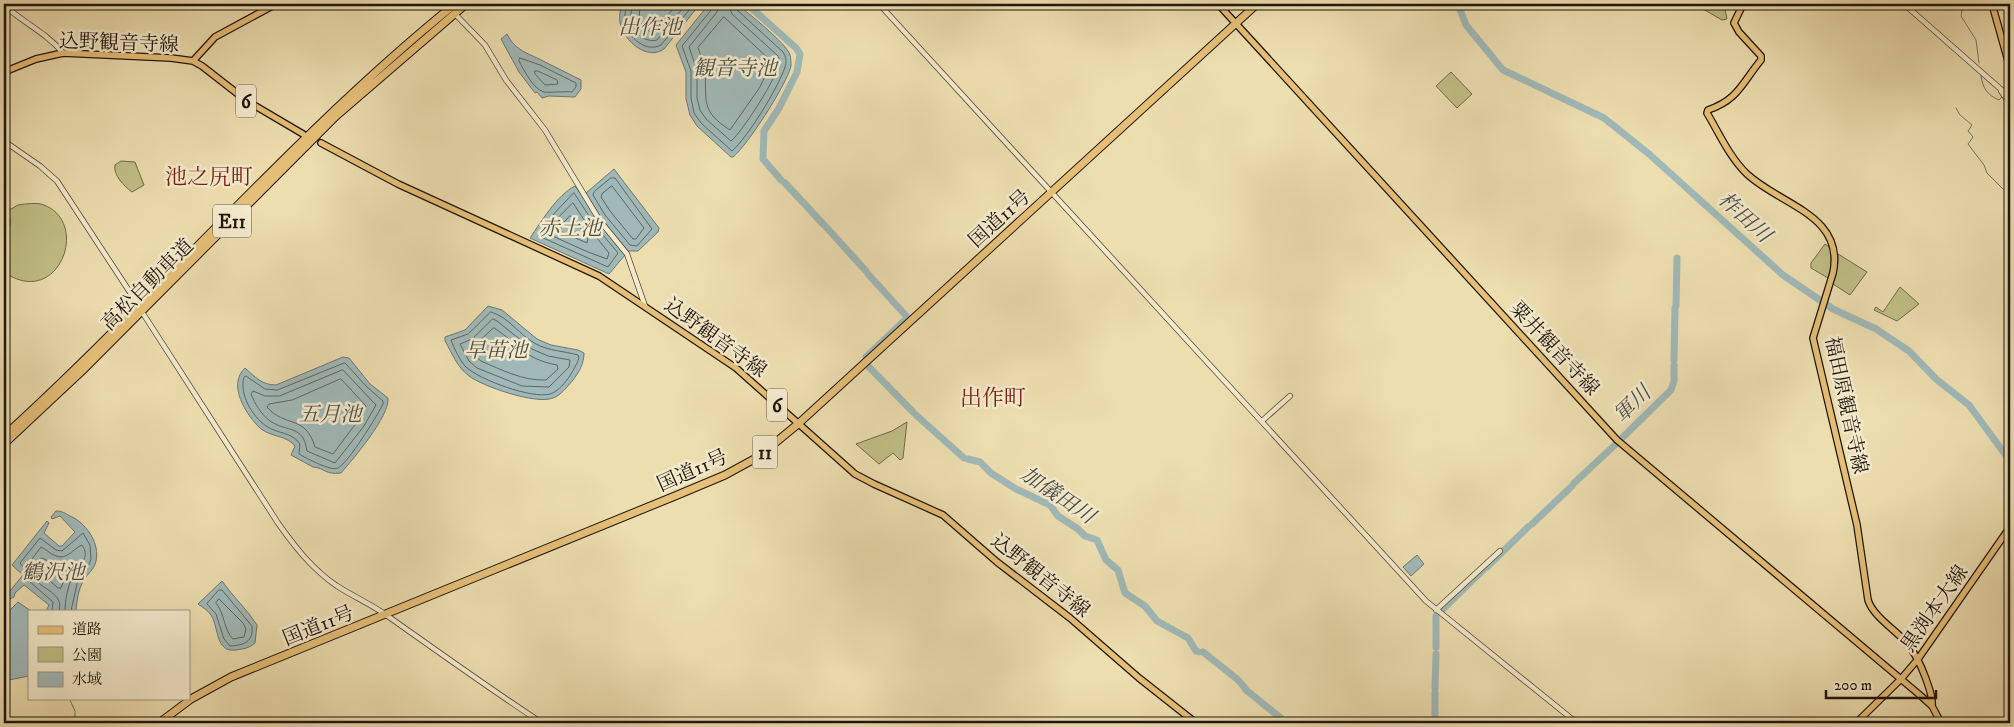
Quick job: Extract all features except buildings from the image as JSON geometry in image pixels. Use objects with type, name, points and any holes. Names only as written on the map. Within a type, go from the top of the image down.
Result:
[{"type":"highway","name":"高松自動車道","points":[[4,436],[125,320],[266,177],[389,60],[455,4]]},
{"type":"highway","name":"高松自動車道","points":[[4,444],[82,372],[336,116],[466,4]]},
{"type":"highway","name":"国道11号","points":[[159,723],[184,704],[218,683],[725,475],[765,452],[798,424],[1257,4]]},
{"type":"main road","points":[[192,61],[215,37],[276,4]]},
{"type":"main road","name":"粟井観音寺線","points":[[1218,4],[1617,440],[1902,679],[1932,706],[1941,723]]},
{"type":"main road","name":"福田原観音寺線","points":[[1743,4],[1734,23],[1739,32],[1761,56],[1761,60],[1743,86],[1728,101],[1722,106],[1708,110],[1707,113],[1734,158],[1746,173],[1762,187],[1805,212],[1823,227],[1833,246],[1835,264],[1814,333],[1814,343],[1858,533],[1868,600],[1872,609],[1905,642],[1918,659],[1929,688],[1932,706]]},
{"type":"main road","points":[[1992,4],[2010,68]]},
{"type":"main road","name":"込野観音寺線","points":[[4,72],[36,59],[63,53],[171,58],[192,61],[202,66],[247,101],[303,134]]},
{"type":"main road","name":"込野観音寺線","points":[[320,143],[398,184],[587,270],[645,306],[736,368],[848,468],[863,478],[943,515],[997,562],[1070,618],[1139,678],[1196,723]]},
{"type":"main road","name":"黒渕本大線","points":[[1856,723],[1902,679],[1918,659],[2010,527]]},
{"type":"street","points":[[879,4],[1426,602],[1577,723]]},
{"type":"street","points":[[1904,4],[2004,92],[2010,93]]},
{"type":"street","points":[[4,5],[16,16],[50,39],[63,53]]},
{"type":"street","points":[[457,16],[485,46],[506,80],[545,130],[600,221],[627,254],[645,306]]},
{"type":"street","points":[[1996,84],[2010,104]]},
{"type":"street","points":[[4,141],[40,166],[61,186],[137,303]]},
{"type":"street","points":[[144,315],[294,545],[324,576],[386,615],[480,682],[542,723]]},
{"type":"street","points":[[1262,421],[1290,396]]},
{"type":"street","points":[[1436,610],[1500,552]]},
{"type":"street","points":[[2009,723],[2010,713]]},
{"type":"green space","points":[[1701,4],[1710,4],[1711,9],[1716,4],[1724,4],[1727,19],[1722,20],[1703,9]]},
{"type":"green space","points":[[1451,72],[1472,94],[1457,108],[1436,86]]},
{"type":"green space","points":[[121,161],[135,162],[144,185],[132,192],[123,183],[117,176],[115,169],[115,165]]},
{"type":"green space","points":[[35,203],[44,205],[58,215],[65,228],[66,244],[62,260],[53,272],[40,280],[23,281],[4,272],[4,230],[10,226],[10,218],[6,212],[18,205]]},
{"type":"green space","points":[[1825,244],[1831,248],[1831,266],[1828,278],[1811,268],[1811,263]]},
{"type":"green space","points":[[1838,254],[1867,272],[1850,295],[1833,284]]},
{"type":"green space","points":[[1900,287],[1919,304],[1897,321],[1874,310],[1876,307],[1883,312]]},
{"type":"green space","points":[[907,422],[903,458],[900,460],[893,453],[879,464],[856,444],[892,431]]},
{"type":"water","name":"出作池","points":[[622,4],[700,4],[664,49],[651,53],[637,47],[622,30],[620,13]]},
{"type":"water","name":"観音寺池","points":[[709,4],[737,4],[775,36],[791,58],[788,75],[775,100],[747,141],[733,157],[697,126],[690,115],[686,99],[686,72],[676,45]]},
{"type":"water","points":[[507,34],[514,45],[523,51],[581,80],[581,89],[575,97],[549,96],[542,98],[537,92],[535,93],[519,72],[501,39]]},
{"type":"water","points":[[614,169],[659,228],[658,232],[638,251],[628,251],[601,218],[586,193]]},
{"type":"water","name":"赤土池","points":[[575,186],[625,255],[609,274],[530,238],[556,202]]},
{"type":"water","name":"早苗池","points":[[488,306],[502,310],[537,339],[551,345],[578,350],[584,353],[579,371],[556,397],[535,399],[522,397],[485,385],[469,376],[455,360],[445,341],[445,337],[465,330]]},
{"type":"water","name":"五月池","points":[[343,357],[349,358],[370,384],[388,398],[383,415],[362,448],[341,473],[332,473],[313,467],[291,455],[295,446],[292,443],[261,429],[250,416],[241,400],[238,383],[240,375],[245,368],[263,382],[276,385]]},
{"type":"water","name":"鶴沢池","points":[[56,511],[65,513],[79,521],[88,530],[96,548],[96,561],[80,587],[76,610],[46,610],[49,605],[24,585],[15,593],[14,597],[8,600],[5,597],[23,575],[12,565],[47,521],[49,523],[44,533],[59,546],[62,546],[75,532],[60,516],[52,519],[51,517]]},
{"type":"water","points":[[1417,555],[1424,564],[1411,576],[1403,567]]},
{"type":"water","points":[[222,581],[257,625],[255,643],[251,646],[236,650],[229,650],[224,647],[211,615],[198,604]]},
{"type":"water","name":"鶴沢池","points":[[18,602],[30,610],[28,610],[28,676],[4,681],[4,616]]},
{"type":"waterway","name":"加儀田川","points":[[747,4],[796,48],[800,54],[797,72],[779,108],[764,131],[763,159],[781,180]]},
{"type":"waterway","name":"柞田川","points":[[1458,4],[1466,25],[1503,70],[1604,118],[1649,154],[1783,275],[1833,309],[1876,329],[1909,351],[1936,379],[1969,405],[2010,461]]},
{"type":"waterway","points":[[1951,4],[1955,8],[1962,10],[1961,16],[1976,40],[1979,63]]},
{"type":"waterway","points":[[1981,75],[1984,87],[1988,93],[1999,100],[2003,96]]},
{"type":"waterway","points":[[1956,108],[1960,115],[1972,125],[1968,131],[1973,137],[1968,144],[1984,165],[1987,173],[2008,194]]},
{"type":"waterway","name":"加儀田川","points":[[785,183],[824,225]]},
{"type":"waterway","points":[[2006,200],[2008,218]]},
{"type":"waterway","name":"加儀田川","points":[[827,228],[866,271]]},
{"type":"waterway","name":"軍川","points":[[1676,306],[1677,258]]},
{"type":"waterway","name":"加儀田川","points":[[868,274],[908,318]]},
{"type":"waterway","name":"軍川","points":[[1674,360],[1675,308]]},
{"type":"waterway","name":"加儀田川","points":[[866,357],[905,320]]},
{"type":"waterway","name":"軍川","points":[[1621,439],[1671,390],[1674,381],[1674,365]]},
{"type":"waterway","name":"加儀田川","points":[[868,366],[913,412]]},
{"type":"waterway","name":"加儀田川","points":[[916,415],[964,458]]},
{"type":"waterway","name":"軍川","points":[[1574,483],[1616,444]]},
{"type":"waterway","name":"加儀田川","points":[[968,459],[980,462],[991,473],[1016,489],[1050,505],[1058,516],[1085,536],[1097,540],[1106,560],[1118,570],[1125,593],[1145,606],[1157,621],[1188,638],[1196,651],[1199,652]]},
{"type":"waterway","name":"軍川","points":[[1532,524],[1572,486]]},
{"type":"waterway","name":"軍川","points":[[1487,567],[1528,527]]},
{"type":"waterway","name":"軍川","points":[[1442,610],[1484,569]]},
{"type":"waterway","name":"軍川","points":[[1436,616],[1436,647]]},
{"type":"waterway","name":"加儀田川","points":[[1203,652],[1237,679],[1245,688]]},
{"type":"waterway","name":"軍川","points":[[1435,688],[1436,654]]},
{"type":"waterway","name":"加儀田川","points":[[1246,690],[1287,723]]},
{"type":"waterway","name":"軍川","points":[[1435,693],[1435,723]]},
{"type":"waterway","points":[[70,700],[75,711],[75,723]]},
{"type":"district","name":"池之尻町","points":[[209,176]]},
{"type":"district","name":"出作町","points":[[993,397]]}]
